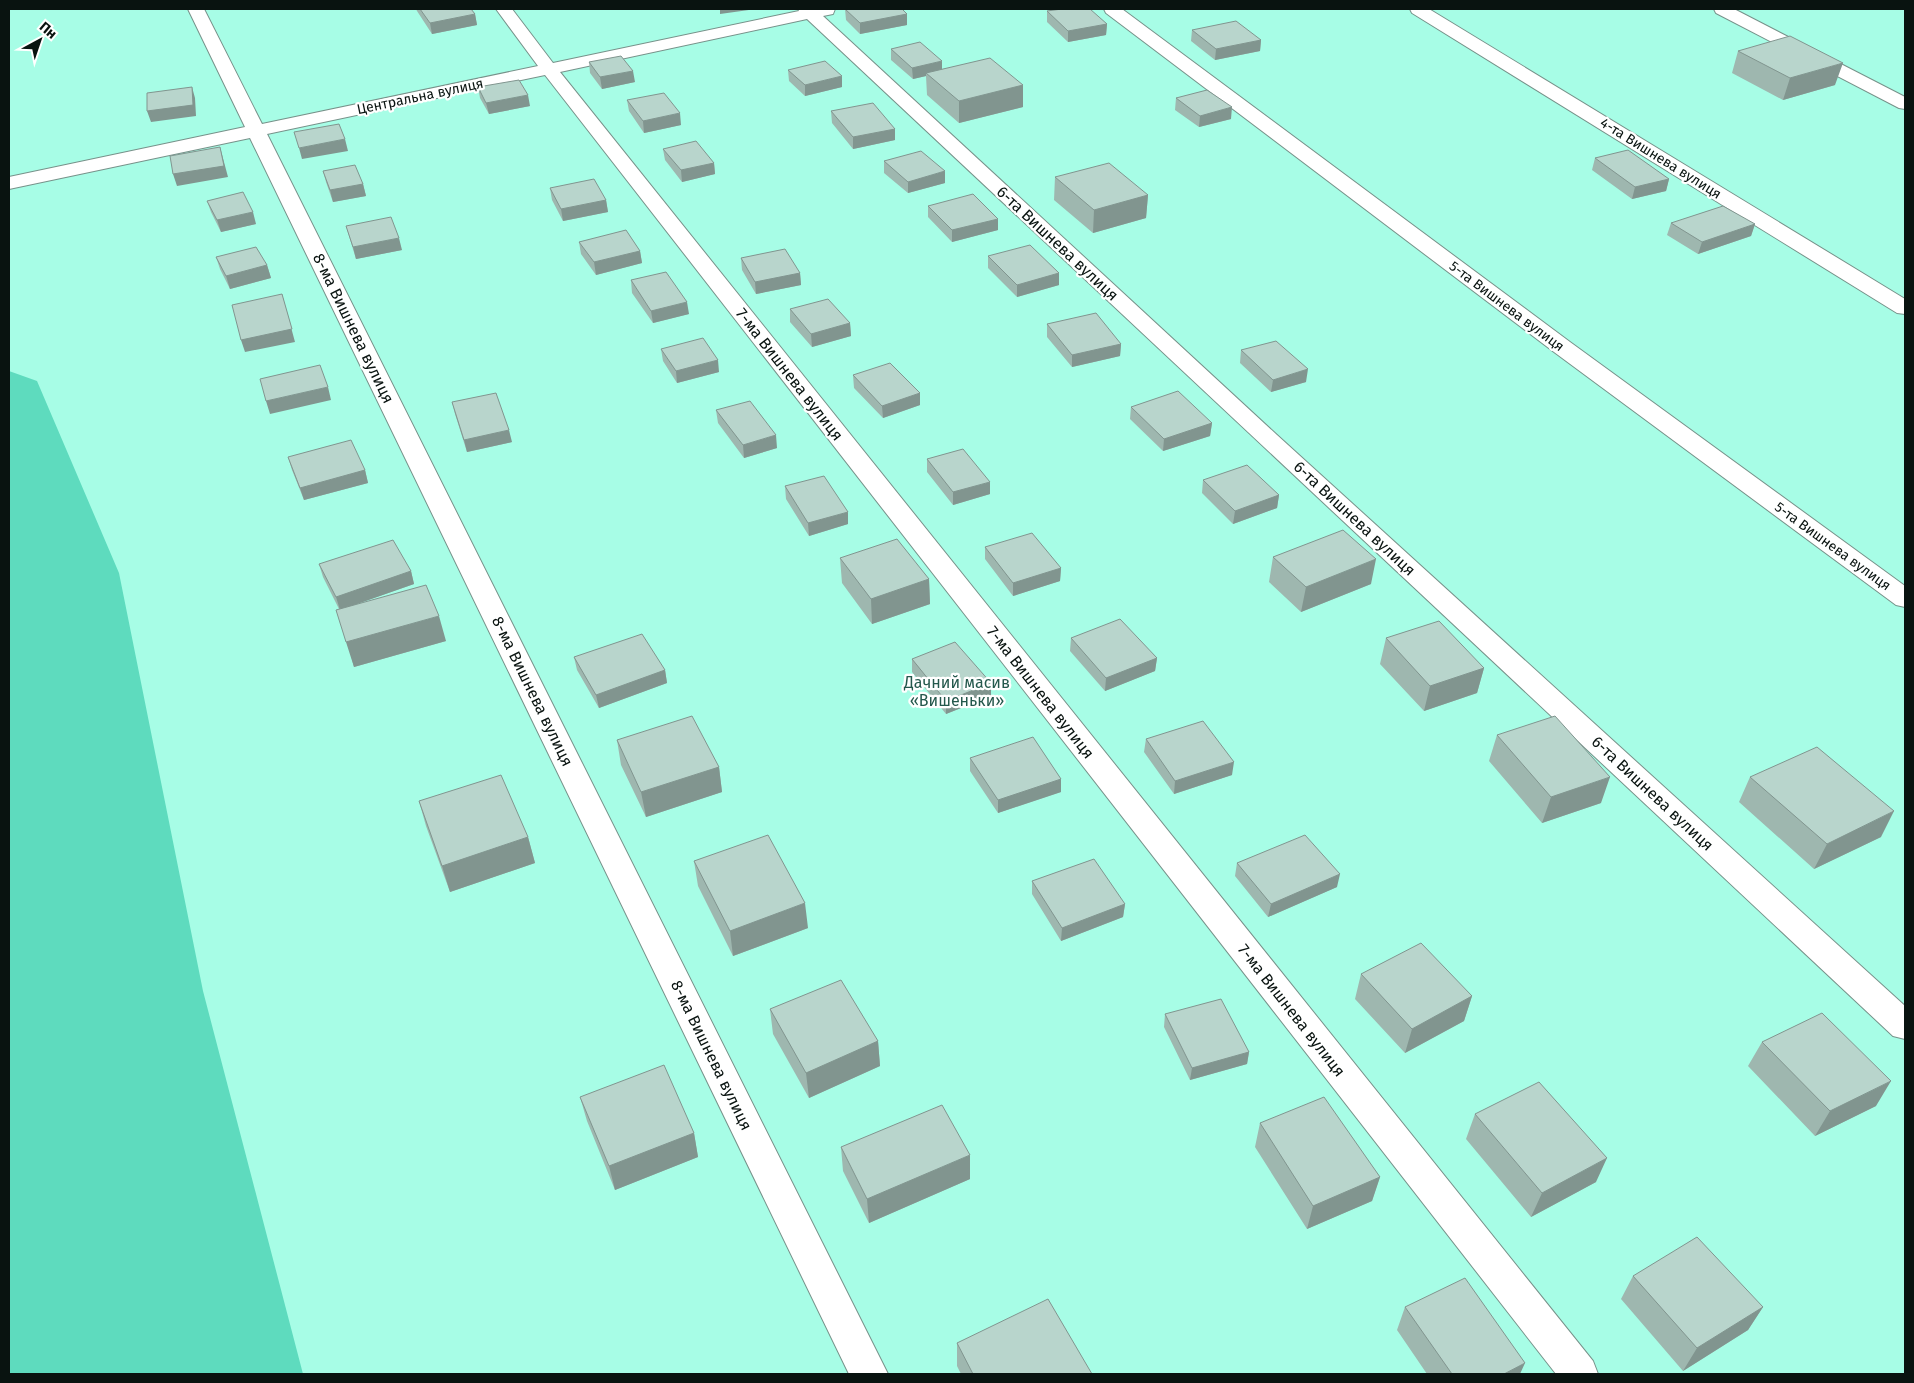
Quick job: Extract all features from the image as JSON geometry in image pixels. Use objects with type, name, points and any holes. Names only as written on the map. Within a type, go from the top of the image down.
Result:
[{"type":"street","name":"8-ма Вишнева вулиця","points":[[196,9],[869,1374]]},
{"type":"street","name":"7-ма Вишнева вулиця","points":[[504,9],[549,69],[1579,1374]]},
{"type":"street","name":"5-та Вишнева вулиця","points":[[1112,9],[1562,347],[1905,599]]},
{"type":"street","name":"4-та Вишнева вулиця","points":[[1418,9],[1905,308]]},
{"type":"street","points":[[1722,9],[1905,104]]},
{"type":"street","name":"Центральна вулиця","points":[[9,183],[549,69],[816,10]]},
{"type":"street","name":"6-та Вишнева вулиця","points":[[816,10],[1269,440],[1905,1026]]},
{"type":"green space","name":"Дачний масив «Вишеньки»","points":[[9,9],[1905,9],[1905,1374],[9,1374]]},
{"type":"shaded area","points":[[9,371],[37,381],[119,573],[203,991],[303,1374],[9,1374]]},
{"type":"building","points":[[420,9],[471,9],[475,14],[430,23]]},
{"type":"building","points":[[845,9],[902,9],[907,14],[860,23]]},
{"type":"building","points":[[1090,9],[1107,24],[1068,31],[1047,11]]},
{"type":"building","points":[[1236,21],[1261,40],[1216,49],[1192,30]]},
{"type":"building","points":[[1790,36],[1843,63],[1790,78],[1738,51]]},
{"type":"building","points":[[920,42],[942,61],[912,68],[891,49]]},
{"type":"building","points":[[621,56],[633,71],[600,77],[589,62]]},
{"type":"building","points":[[990,58],[1023,85],[959,101],[926,73]]},
{"type":"building","points":[[825,61],[842,76],[805,85],[788,70]]},
{"type":"building","points":[[519,80],[528,95],[486,103],[478,87]]},
{"type":"building","points":[[192,87],[193,105],[147,111],[147,93]]},
{"type":"building","points":[[1207,90],[1232,107],[1200,116],[1176,98]]},
{"type":"building","points":[[664,93],[680,113],[643,121],[627,100]]},
{"type":"building","points":[[873,103],[895,129],[853,137],[831,111]]},
{"type":"building","points":[[339,124],[345,139],[299,148],[294,132]]},
{"type":"building","points":[[696,141],[714,163],[681,170],[663,149]]},
{"type":"building","points":[[220,147],[224,166],[173,174],[170,156]]},
{"type":"building","points":[[1628,150],[1669,179],[1635,187],[1595,158]]},
{"type":"building","points":[[921,151],[945,171],[908,182],[884,161]]},
{"type":"building","points":[[1109,163],[1148,195],[1094,210],[1055,177]]},
{"type":"building","points":[[355,165],[363,184],[330,190],[323,171]]},
{"type":"building","points":[[594,179],[606,200],[561,209],[550,188]]},
{"type":"building","points":[[243,192],[253,212],[217,220],[207,201]]},
{"type":"building","points":[[973,194],[998,219],[952,230],[928,206]]},
{"type":"building","points":[[1723,206],[1755,224],[1702,242],[1671,223]]},
{"type":"building","points":[[391,217],[399,238],[353,247],[346,226]]},
{"type":"building","points":[[626,230],[640,251],[594,262],[579,242]]},
{"type":"building","points":[[1030,245],[1059,273],[1017,285],[988,256]]},
{"type":"building","points":[[256,247],[267,265],[226,276],[216,257]]},
{"type":"building","points":[[785,249],[800,273],[755,282],[741,258]]},
{"type":"building","points":[[666,272],[687,302],[651,311],[631,280]]},
{"type":"building","points":[[282,294],[292,329],[241,340],[232,305]]},
{"type":"building","points":[[828,299],[850,323],[811,334],[790,309]]},
{"type":"building","points":[[1096,313],[1121,344],[1072,355],[1047,324]]},
{"type":"building","points":[[703,338],[718,360],[676,371],[661,349]]},
{"type":"building","points":[[1276,341],[1308,369],[1273,380],[1241,350]]},
{"type":"building","points":[[890,363],[920,393],[882,406],[853,375]]},
{"type":"building","points":[[320,365],[328,387],[266,401],[260,379]]},
{"type":"building","points":[[1178,391],[1212,423],[1164,439],[1131,407]]},
{"type":"building","points":[[496,393],[509,430],[464,440],[452,402]]},
{"type":"building","points":[[750,401],[776,435],[743,445],[716,410]]},
{"type":"building","points":[[351,440],[365,470],[300,488],[288,457]]},
{"type":"building","points":[[963,449],[990,482],[953,492],[927,459]]},
{"type":"building","points":[[1247,465],[1279,495],[1235,511],[1203,480]]},
{"type":"building","points":[[824,476],[848,512],[808,523],[785,486]]},
{"type":"building","points":[[1343,530],[1376,559],[1306,587],[1273,557]]},
{"type":"building","points":[[1032,533],[1061,568],[1013,583],[985,547]]},
{"type":"building","points":[[897,539],[929,579],[871,599],[840,558]]},
{"type":"building","points":[[393,540],[411,571],[336,597],[319,564]]},
{"type":"building","points":[[426,585],[439,616],[346,642],[336,610]]},
{"type":"building","points":[[1120,619],[1157,658],[1106,678],[1071,638]]},
{"type":"building","points":[[1439,621],[1484,668],[1430,686],[1386,638]]},
{"type":"building","points":[[642,634],[665,670],[596,695],[574,657]]},
{"type":"building","points":[[955,642],[991,683],[946,701],[912,659]]},
{"type":"building","points":[[692,716],[719,767],[641,792],[617,740]]},
{"type":"building","points":[[1555,716],[1610,777],[1551,797],[1497,735]]},
{"type":"building","points":[[1203,721],[1234,762],[1175,781],[1146,739]]},
{"type":"building","points":[[1033,737],[1061,779],[998,800],[970,758]]},
{"type":"building","points":[[1817,747],[1894,811],[1827,844],[1750,777]]},
{"type":"building","points":[[501,775],[528,837],[442,866],[419,801]]},
{"type":"building","points":[[768,835],[805,903],[730,931],[694,861]]},
{"type":"building","points":[[1305,835],[1340,874],[1271,904],[1237,863]]},
{"type":"building","points":[[1094,859],[1125,904],[1062,928],[1032,881]]},
{"type":"building","points":[[1421,943],[1472,996],[1412,1029],[1361,974]]},
{"type":"building","points":[[841,980],[878,1041],[806,1073],[770,1009]]},
{"type":"building","points":[[1221,999],[1249,1052],[1192,1068],[1165,1014]]},
{"type":"building","points":[[1822,1013],[1891,1081],[1830,1111],[1762,1042]]},
{"type":"building","points":[[664,1065],[694,1133],[609,1166],[580,1097]]},
{"type":"building","points":[[1539,1082],[1607,1158],[1542,1193],[1475,1114]]},
{"type":"building","points":[[1324,1097],[1380,1177],[1313,1206],[1260,1123]]},
{"type":"building","points":[[942,1105],[970,1155],[867,1199],[841,1147]]},
{"type":"building","points":[[1697,1237],[1763,1307],[1697,1348],[1633,1276]]},
{"type":"building","points":[[1465,1278],[1525,1363],[1504,1374],[1452,1374],[1405,1307]]},
{"type":"building","points":[[1048,1299],[1092,1374],[973,1374],[957,1343]]}]
